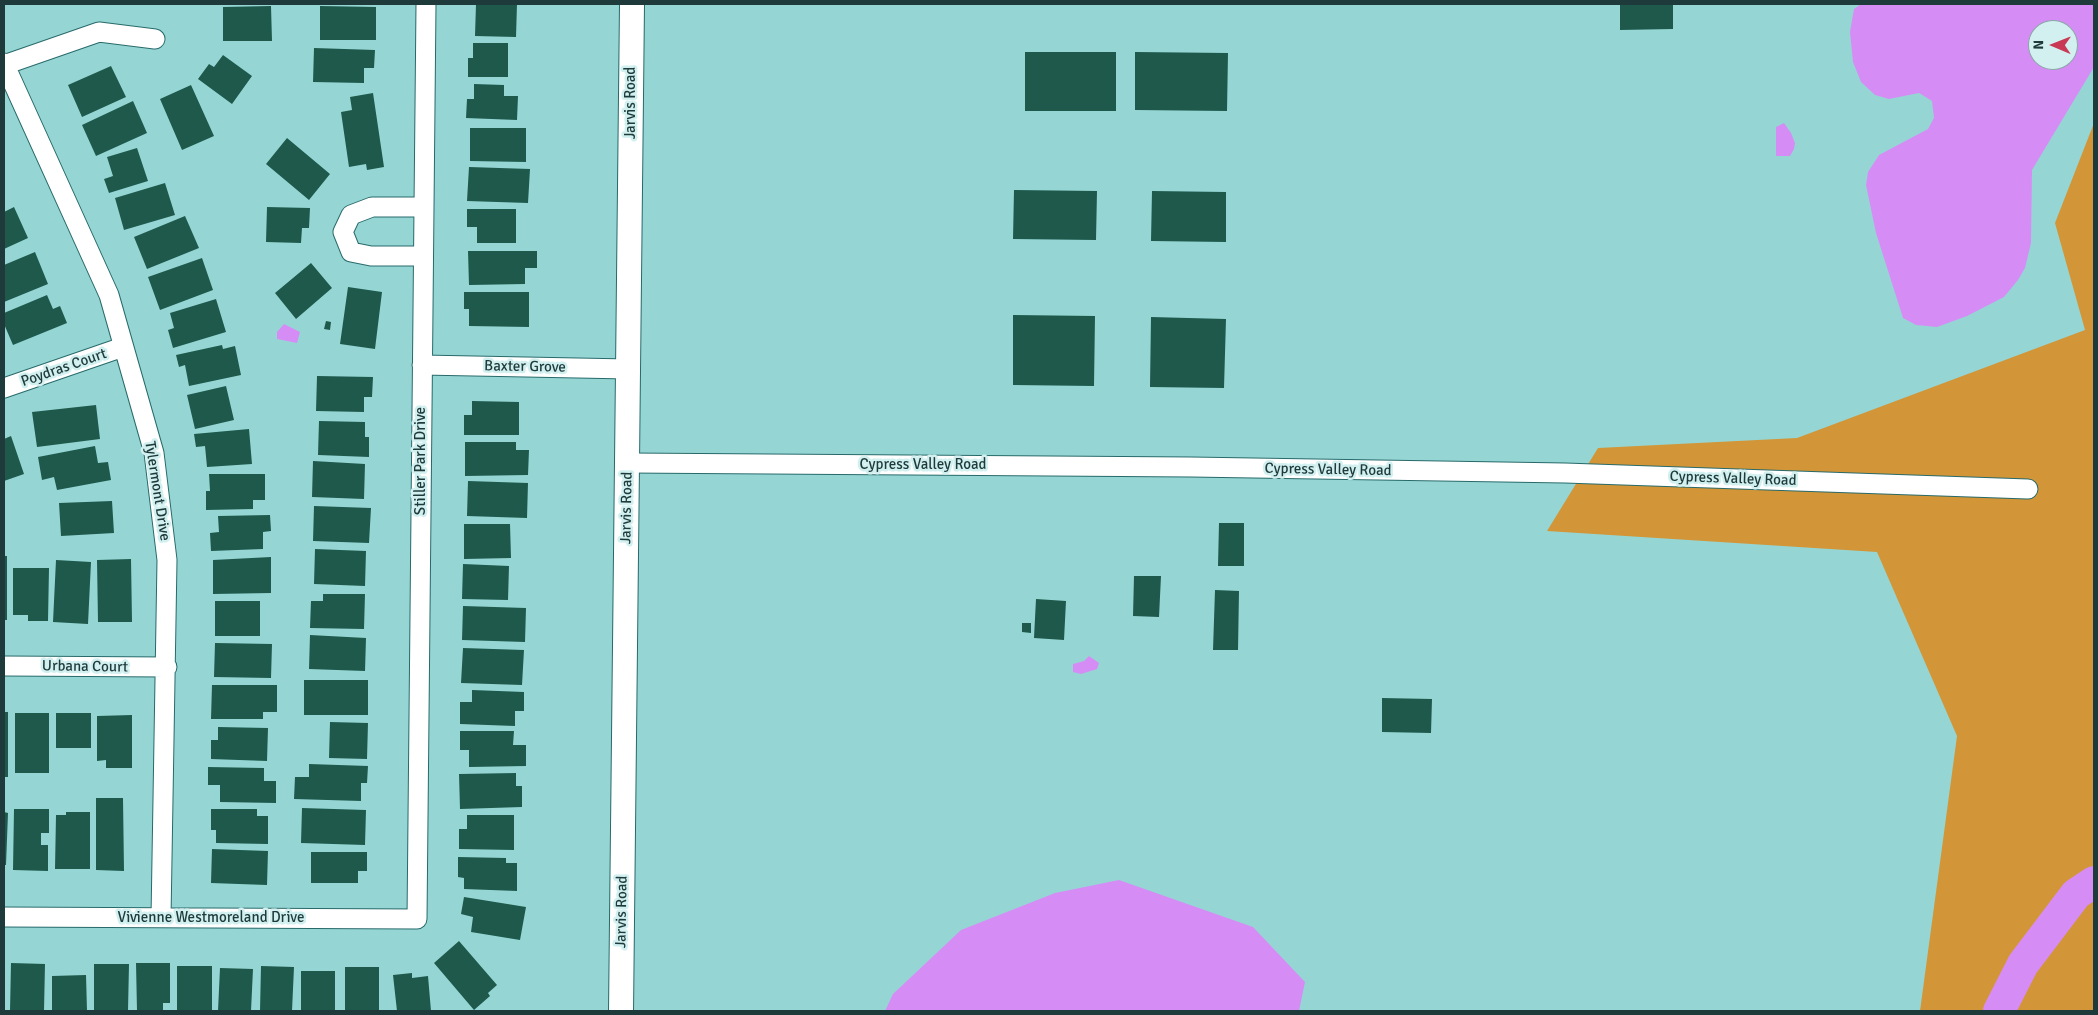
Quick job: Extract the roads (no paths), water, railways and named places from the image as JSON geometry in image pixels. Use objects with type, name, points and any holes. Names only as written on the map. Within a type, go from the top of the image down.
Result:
[{"type":"street","name":"Stiller Park Drive","points":[[418,919],[426,4]]},
{"type":"street","name":"Jarvis Road","points":[[621,1011],[632,4]]},
{"type":"street","points":[[4,64],[99,32],[155,39]]},
{"type":"street","name":"Tylermont Drive","points":[[4,64],[109,295],[154,453],[167,560],[167,668],[161,918]]},
{"type":"street","points":[[423,256],[370,256],[351,252],[343,232],[351,215],[372,207],[424,206]]},
{"type":"street","name":"Poydras Court","points":[[4,388],[123,347]]},
{"type":"street","name":"Baxter Grove","points":[[422,365],[629,369]]},
{"type":"street","name":"Cypress Valley Road","points":[[628,463],[1182,467],[1565,473],[2028,489]]},
{"type":"street","name":"Urbana Court","points":[[4,666],[167,668]]},
{"type":"street","name":"Vivienne Westmoreland Drive","points":[[4,917],[418,919]]},
{"type":"waterway","points":[[1999,1011],[2023,964],[2076,894],[2094,882]]}]
